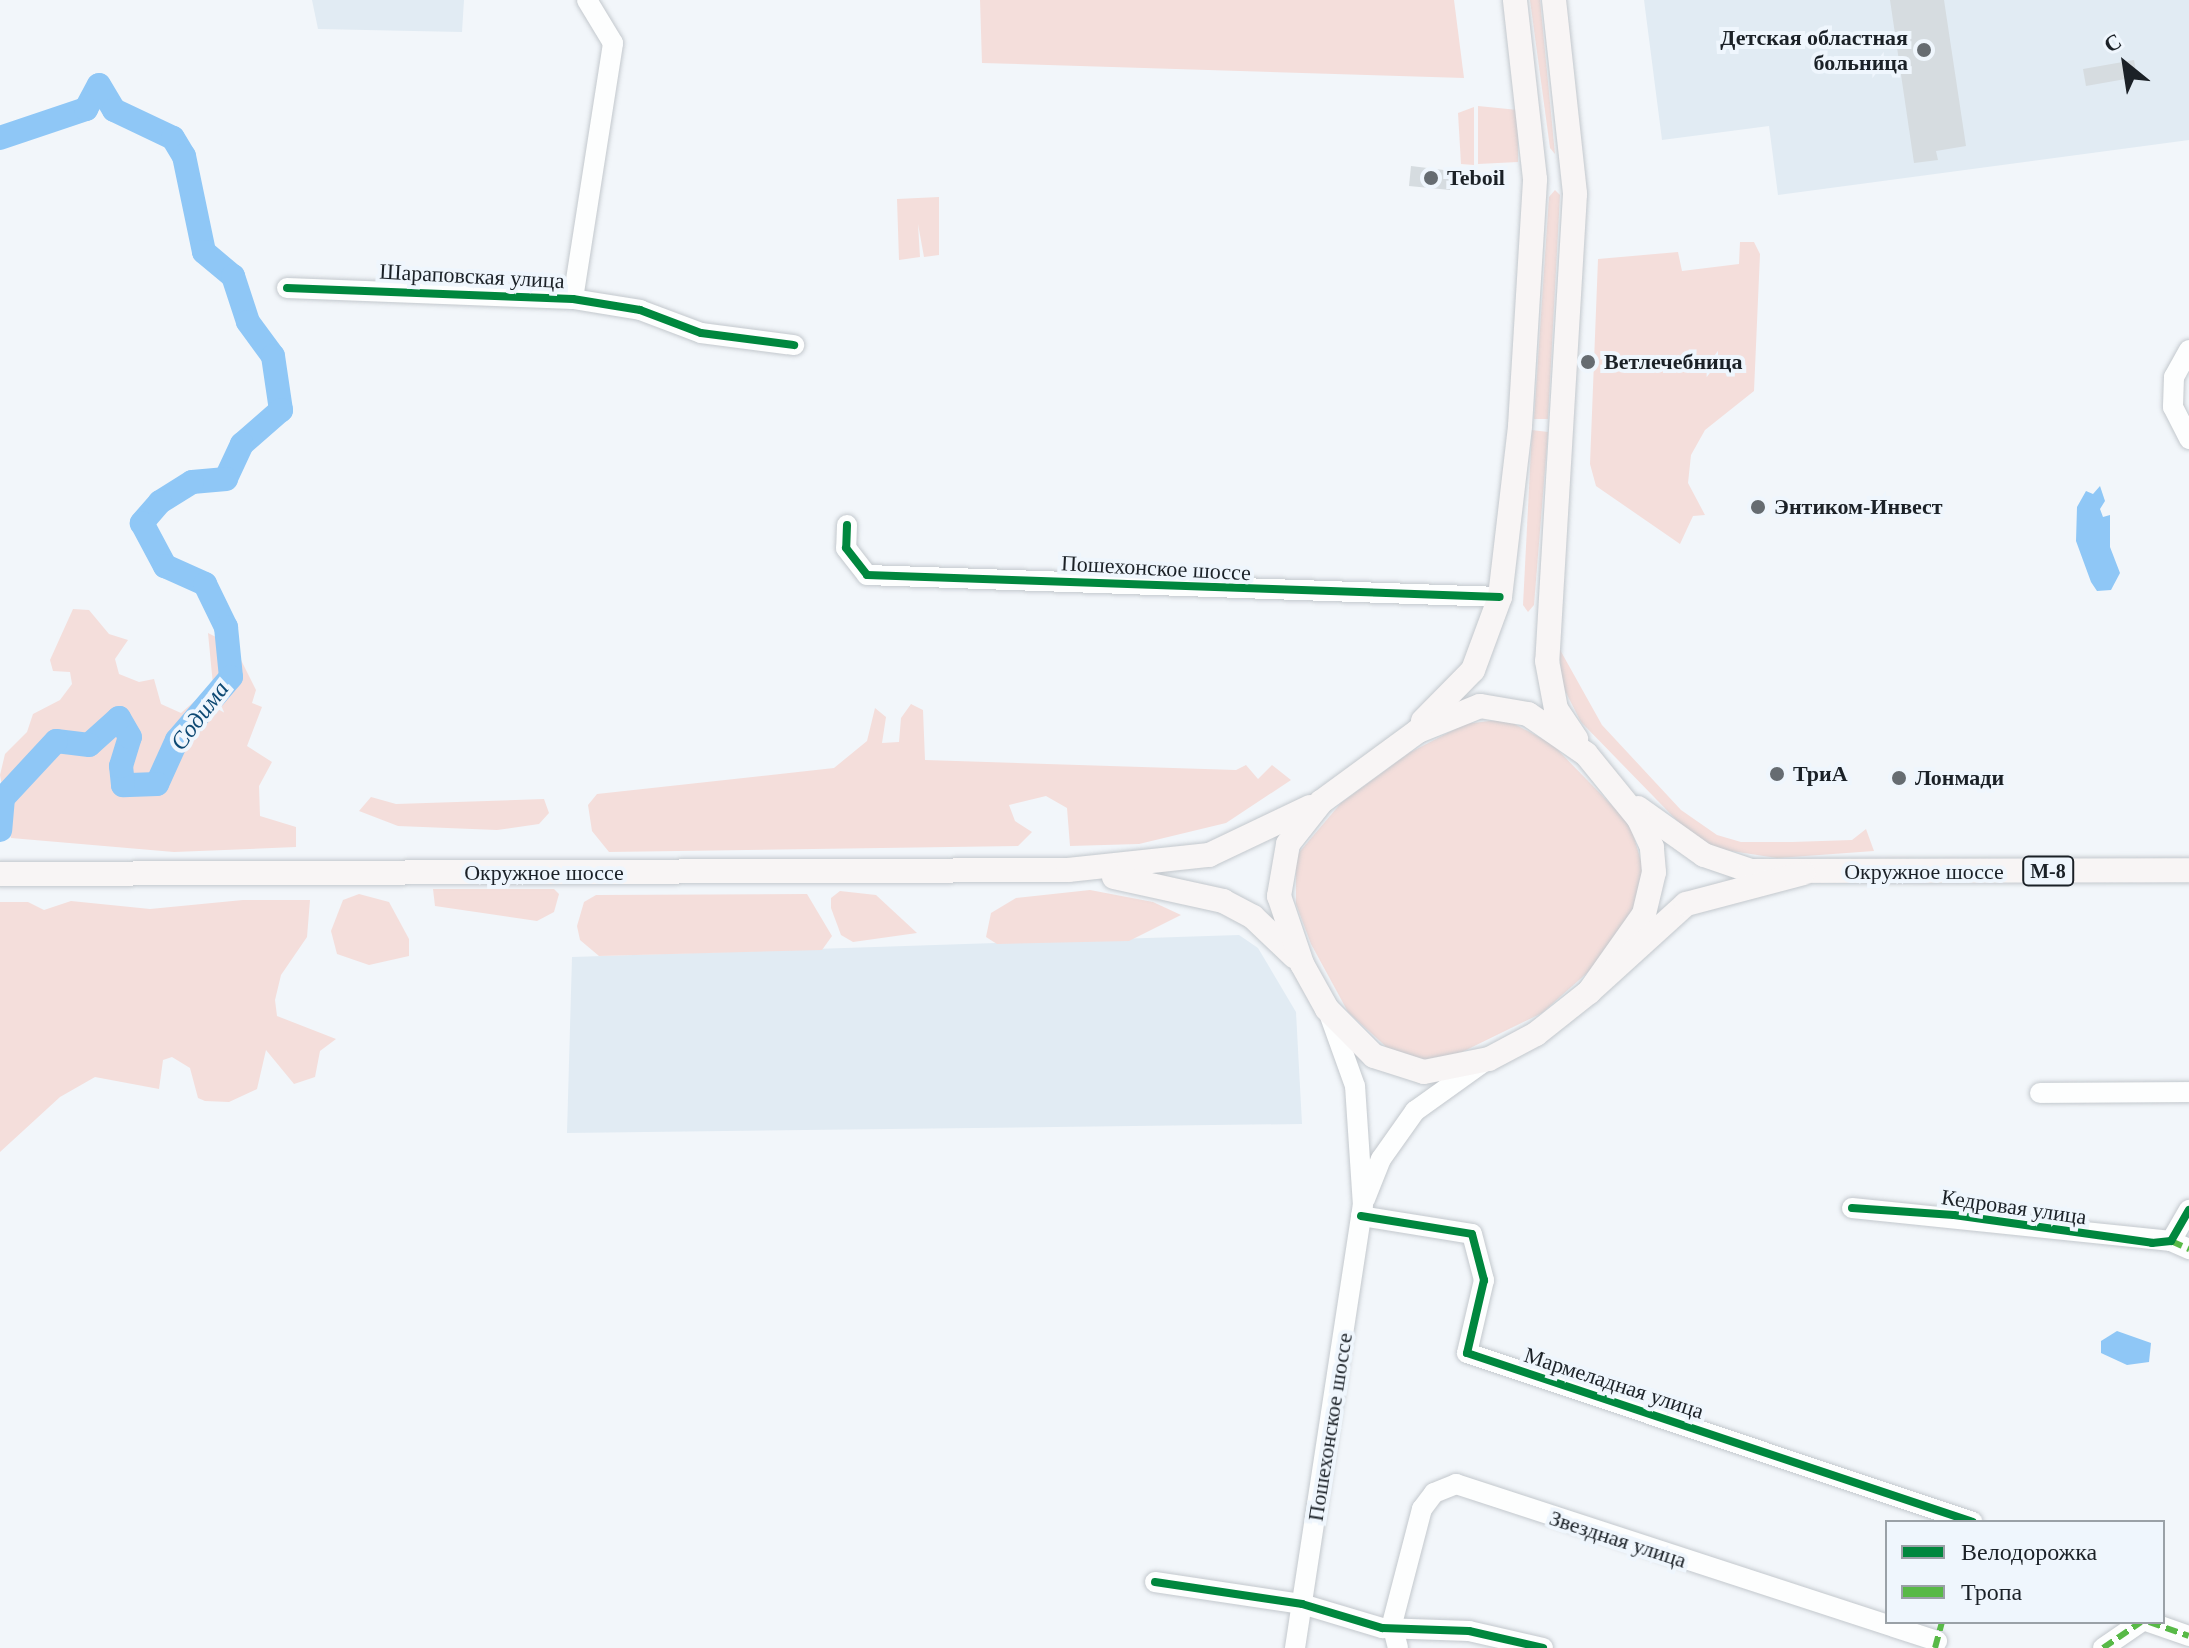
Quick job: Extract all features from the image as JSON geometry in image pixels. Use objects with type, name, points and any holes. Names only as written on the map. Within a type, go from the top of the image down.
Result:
[{"type":"main road","points":[[1400,742],[1473,670],[1500,597],[1520,426],[1535,179],[1515,0]]},
{"type":"main road","points":[[1554,0],[1574,176],[1547,661],[1556,709],[1586,754]]},
{"type":"main road","points":[[1535,179],[1574,176]]},
{"type":"main road","name":"Окружное шоссе","points":[[1589,992],[1639,924],[1652,884],[1649,838],[1621,794],[1586,754],[1528,714],[1494,704],[1449,716],[1400,742],[1321,802],[1294,833],[1279,879],[1302,964],[1327,1009],[1364,1048],[1395,1067],[1436,1071],[1489,1059],[1536,1034],[1589,992],[1678,909],[1803,873]]},
{"type":"main road","name":"Окружное шоссе","points":[[1621,794],[1720,863],[1803,873],[2189,870]]},
{"type":"main road","name":"Окружное шоссе","points":[[10,874],[1068,870],[1209,855],[1321,802]]},
{"type":"main road","name":"Окружное шоссе","points":[[1068,870],[1223,901],[1253,917],[1302,964]]},
{"type":"street","points":[[573,299],[613,43],[587,0]]},
{"type":"street","name":"Шараповская улица","points":[[287,288],[573,299],[640,310],[701,333],[794,345]]},
{"type":"street","points":[[2189,350],[2174,377],[2173,407],[2189,439]]},
{"type":"street","name":"Пошехонское шоссе","points":[[847,525],[846,548],[867,575],[1500,597]]},
{"type":"street","points":[[1327,1009],[1355,1086],[1362,1211]]},
{"type":"street","points":[[1362,1211],[1381,1159],[1415,1111],[1489,1059]]},
{"type":"street","points":[[2040,1093],[2189,1092]]},
{"type":"street","name":"Кедровая улица","points":[[1852,1208],[2180,1245]]},
{"type":"street","points":[[2180,1245],[2189,1210]]},
{"type":"street","name":"Пошехонское шоссе","points":[[1295,1648],[1362,1211]]},
{"type":"street","name":"Мармеладная улица","points":[[1362,1211],[1472,1234],[1484,1280],[1467,1353],[1970,1520]]},
{"type":"street","name":"Звездная улица","points":[[1392,1624],[1422,1509],[1434,1493],[1456,1484],[1885,1620]]},
{"type":"street","points":[[1155,1582],[1302,1604],[1348,1622],[1469,1631],[1543,1648]]},
{"type":"street","points":[[1392,1624],[1398,1648]]},
{"type":"street","name":"Звездная улица","points":[[1897,1624],[1938,1637]]},
{"type":"street","points":[[2103,1648],[2138,1624]]},
{"type":"street","points":[[2155,1624],[2189,1636]]},
{"type":"shaded area","points":[[312,0],[464,0],[462,32],[318,29]]},
{"type":"shaded area","points":[[980,0],[1454,0],[1464,78],[982,63]]},
{"type":"shaded area","points":[[1530,0],[1540,0],[1555,154],[1550,148]]},
{"type":"shaded area","points":[[1644,0],[2189,0],[2189,140],[1778,195],[1769,126],[1662,140]]},
{"type":"shaded area","points":[[1478,106],[1518,110],[1518,162],[1478,164]]},
{"type":"shaded area","points":[[1474,107],[1474,165],[1461,164],[1458,113]]},
{"type":"shaded area","points":[[1555,190],[1560,195],[1548,419],[1534,419],[1549,197]]},
{"type":"shaded area","points":[[939,197],[939,255],[924,257],[918,224],[920,257],[899,260],[897,199]]},
{"type":"shaded area","points":[[1740,242],[1754,242],[1760,254],[1754,391],[1705,430],[1691,455],[1688,483],[1705,515],[1693,516],[1680,544],[1596,486],[1590,464],[1598,259],[1678,252],[1682,271],[1739,264]]},
{"type":"shaded area","points":[[1532,430],[1548,432],[1534,605],[1528,612],[1523,605]]},
{"type":"shaded area","points":[[73,609],[89,610],[109,634],[128,640],[115,659],[119,674],[139,682],[154,679],[161,704],[181,713],[213,685],[208,633],[234,646],[256,690],[252,703],[262,707],[247,746],[272,762],[259,786],[260,816],[296,827],[296,847],[174,852],[11,838],[0,775],[5,754],[27,732],[33,714],[60,700],[72,684],[70,672],[53,671],[50,660]]},
{"type":"shaded area","points":[[1559,648],[1602,725],[1681,810],[1717,835],[1741,842],[1852,840],[1866,829],[1874,851],[1777,858],[1718,849],[1692,836],[1581,722],[1562,685]]},
{"type":"shaded area","points":[[911,704],[923,710],[925,760],[1236,770],[1246,765],[1258,779],[1272,765],[1291,780],[1226,823],[1139,844],[1070,846],[1067,808],[1046,796],[1009,805],[1015,821],[1032,832],[1018,846],[609,852],[592,831],[588,805],[597,794],[834,768],[867,741],[875,708],[886,717],[882,743],[899,742],[901,718]]},
{"type":"shaded area","points":[[1505,719],[1552,744],[1630,824],[1643,868],[1638,903],[1597,964],[1542,1013],[1458,1054],[1422,1060],[1393,1053],[1348,1012],[1311,944],[1296,904],[1296,856],[1341,803],[1409,753],[1465,724]]},
{"type":"shaded area","points":[[371,797],[396,804],[544,799],[549,813],[539,824],[497,830],[398,826],[359,811]]},
{"type":"shaded area","points":[[433,889],[554,889],[559,894],[554,912],[537,921],[435,906]]},
{"type":"shaded area","points":[[1090,890],[1153,902],[1181,915],[1129,941],[997,944],[986,937],[991,913],[1016,898]]},
{"type":"shaded area","points":[[840,891],[876,895],[917,933],[853,942],[841,935],[831,908],[831,898]]},
{"type":"shaded area","points":[[359,894],[389,902],[409,939],[409,956],[369,965],[337,954],[331,931],[343,900]]},
{"type":"shaded area","points":[[807,894],[832,936],[822,950],[599,956],[580,940],[577,926],[584,902],[596,895]]},
{"type":"shaded area","points":[[243,900],[310,900],[307,937],[281,975],[275,1000],[277,1016],[336,1039],[320,1051],[315,1077],[294,1084],[266,1050],[257,1089],[229,1102],[205,1101],[198,1098],[190,1068],[172,1057],[163,1060],[159,1089],[95,1077],[60,1097],[0,1152],[0,902],[28,902],[44,910],[71,901],[150,909]]},
{"type":"shaded area","points":[[1239,935],[1258,948],[1296,1012],[1302,1124],[567,1133],[572,957]]},
{"type":"water","points":[[2100,486],[2105,501],[2100,509],[2103,517],[2110,515],[2110,547],[2120,573],[2111,590],[2097,591],[2076,541],[2077,507],[2086,491],[2093,494]]},
{"type":"water","points":[[2117,1331],[2151,1343],[2149,1362],[2127,1365],[2101,1353],[2101,1341]]},
{"type":"building","name":"Детская областная больница","points":[[1890,0],[1944,0],[1966,146],[1936,151],[1938,160],[1914,163]]},
{"type":"building","points":[[2134,60],[2137,77],[2086,86],[2083,69]]},
{"type":"building","name":"Teboil","points":[[1411,166],[1452,171],[1450,190],[1409,186]]},
{"type":"waterway","name":"Содима","points":[[0,138],[86,109],[99,85],[114,110],[173,138],[184,156],[204,252],[233,276],[248,322],[273,356],[281,410],[242,444],[226,479],[192,482],[160,502],[142,523],[165,566],[205,584],[226,627],[231,677],[177,740],[157,784],[123,785],[121,766],[130,737],[119,718],[89,745],[56,741],[3,798],[0,830]]},
{"type":"marked path","points":[[2171,1241],[2189,1249]]},
{"type":"marked path","points":[[1935,1648],[1941,1624]]},
{"type":"marked path","points":[[2103,1648],[2138,1624]]},
{"type":"marked path","points":[[2155,1624],[2189,1636]]},
{"type":"cycle path","points":[[287,288],[573,299],[640,310],[701,333],[794,345]]},
{"type":"cycle path","points":[[847,525],[846,548],[867,575],[1500,597]]},
{"type":"cycle path","points":[[1852,1208],[1954,1215],[2152,1243],[2171,1241],[2189,1210]]},
{"type":"cycle path","points":[[1361,1216],[1472,1234],[1484,1280],[1467,1353],[1967,1520]]},
{"type":"cycle path","points":[[1155,1582],[1302,1604],[1382,1628],[1469,1631],[1543,1648]]},
{"type":"place","name":"Детская областная больница","points":[[1924,50]]},
{"type":"place","name":"Teboil","points":[[1431,178]]},
{"type":"place","name":"Ветлечебница","points":[[1588,362]]},
{"type":"place","name":"Энтиком-Инвест","points":[[1758,507]]},
{"type":"place","name":"ТриА","points":[[1777,774]]},
{"type":"place","name":"Лонмади","points":[[1899,778]]}]
